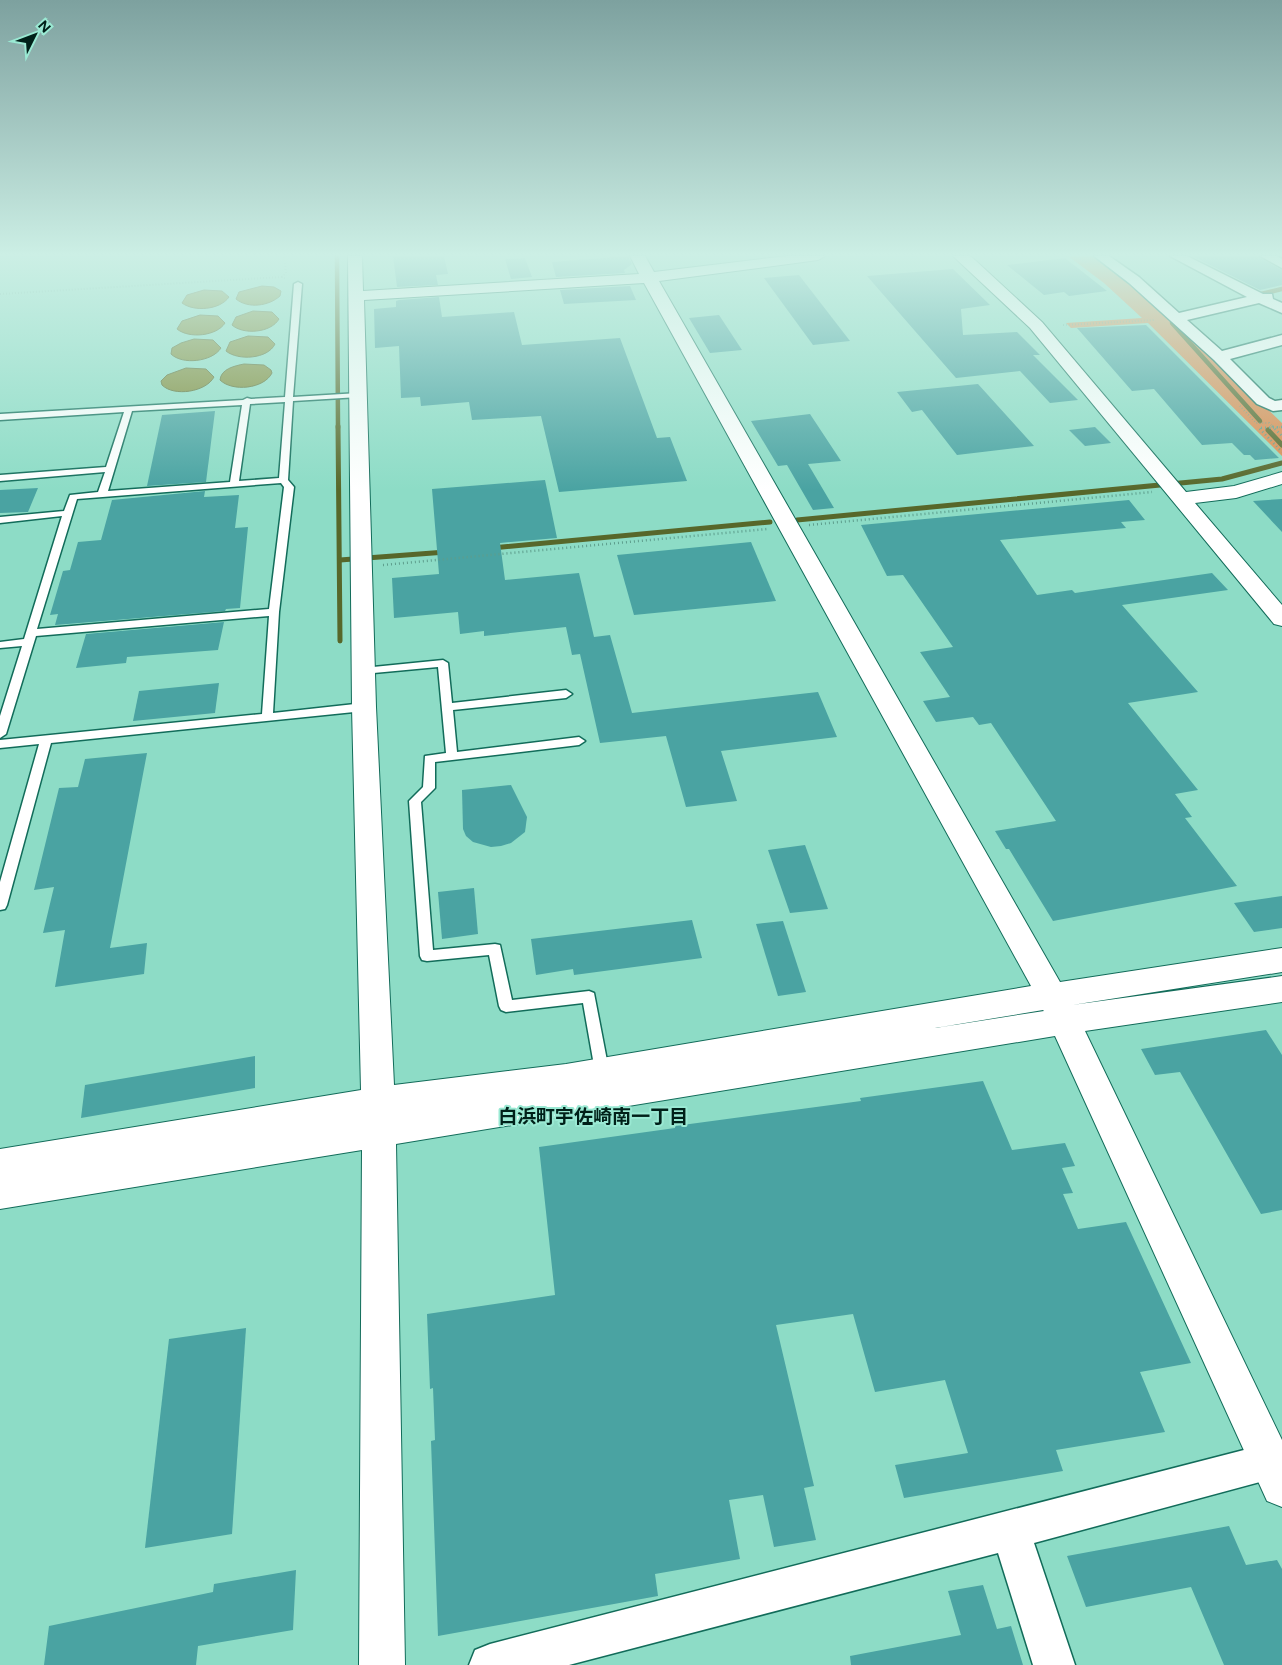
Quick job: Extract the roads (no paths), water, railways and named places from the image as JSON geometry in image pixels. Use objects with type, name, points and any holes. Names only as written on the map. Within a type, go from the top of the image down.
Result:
[{"type":"street","points":[[357,334],[363,671],[378,1117],[382,1665]]},
{"type":"street","points":[[490,1665],[1010,1530],[1276,1474],[1059,1008],[680,334]]},
{"type":"street","points":[[1044,334],[1192,497],[1263,569]]},
{"type":"street","points":[[1059,334],[1192,497],[1282,619]]},
{"type":"street","points":[[1194,334],[1263,401],[1273,406],[1282,405]]},
{"type":"street","points":[[1219,356],[1282,340]]},
{"type":"street","points":[[1192,497],[1236,492],[1282,478]]},
{"type":"street","points":[[0,1165],[378,1117],[1059,1008],[1282,960]]},
{"type":"street","points":[[0,1193],[602,1071],[1059,1008],[1282,990]]},
{"type":"street","points":[[1010,1530],[1054,1665]]},
{"type":"lane","points":[[282,480],[294,334]]},
{"type":"lane","points":[[0,417],[247,400],[288,400],[359,395]]},
{"type":"lane","points":[[234,484],[247,400]]},
{"type":"lane","points":[[102,495],[129,409]]},
{"type":"lane","points":[[0,478],[110,469]]},
{"type":"lane","points":[[0,734],[73,497],[282,480],[289,486],[274,612],[267,717]]},
{"type":"lane","points":[[0,520],[68,513]]},
{"type":"lane","points":[[0,645],[30,638],[274,612]]},
{"type":"lane","points":[[363,671],[443,663],[452,756]]},
{"type":"lane","points":[[447,707],[566,694]]},
{"type":"lane","points":[[0,744],[364,707]]},
{"type":"lane","points":[[0,904],[46,739]]},
{"type":"lane","points":[[580,741],[429,759],[429,788],[414,801],[427,956],[495,949],[506,1006],[589,997],[602,1071]]},
{"type":"waterway","points":[[337,334],[338,428]]},
{"type":"waterway","points":[[1182,334],[1260,421]]},
{"type":"waterway","points":[[338,426],[340,641]]},
{"type":"waterway","points":[[1268,430],[1282,445]]},
{"type":"waterway","points":[[797,520],[1222,479],[1282,463]]},
{"type":"waterway","points":[[492,548],[770,522]]},
{"type":"waterway","points":[[340,560],[446,552]]},
{"type":"district","name":"白浜町宇佐崎南一丁目","points":[[593,1116]]}]
